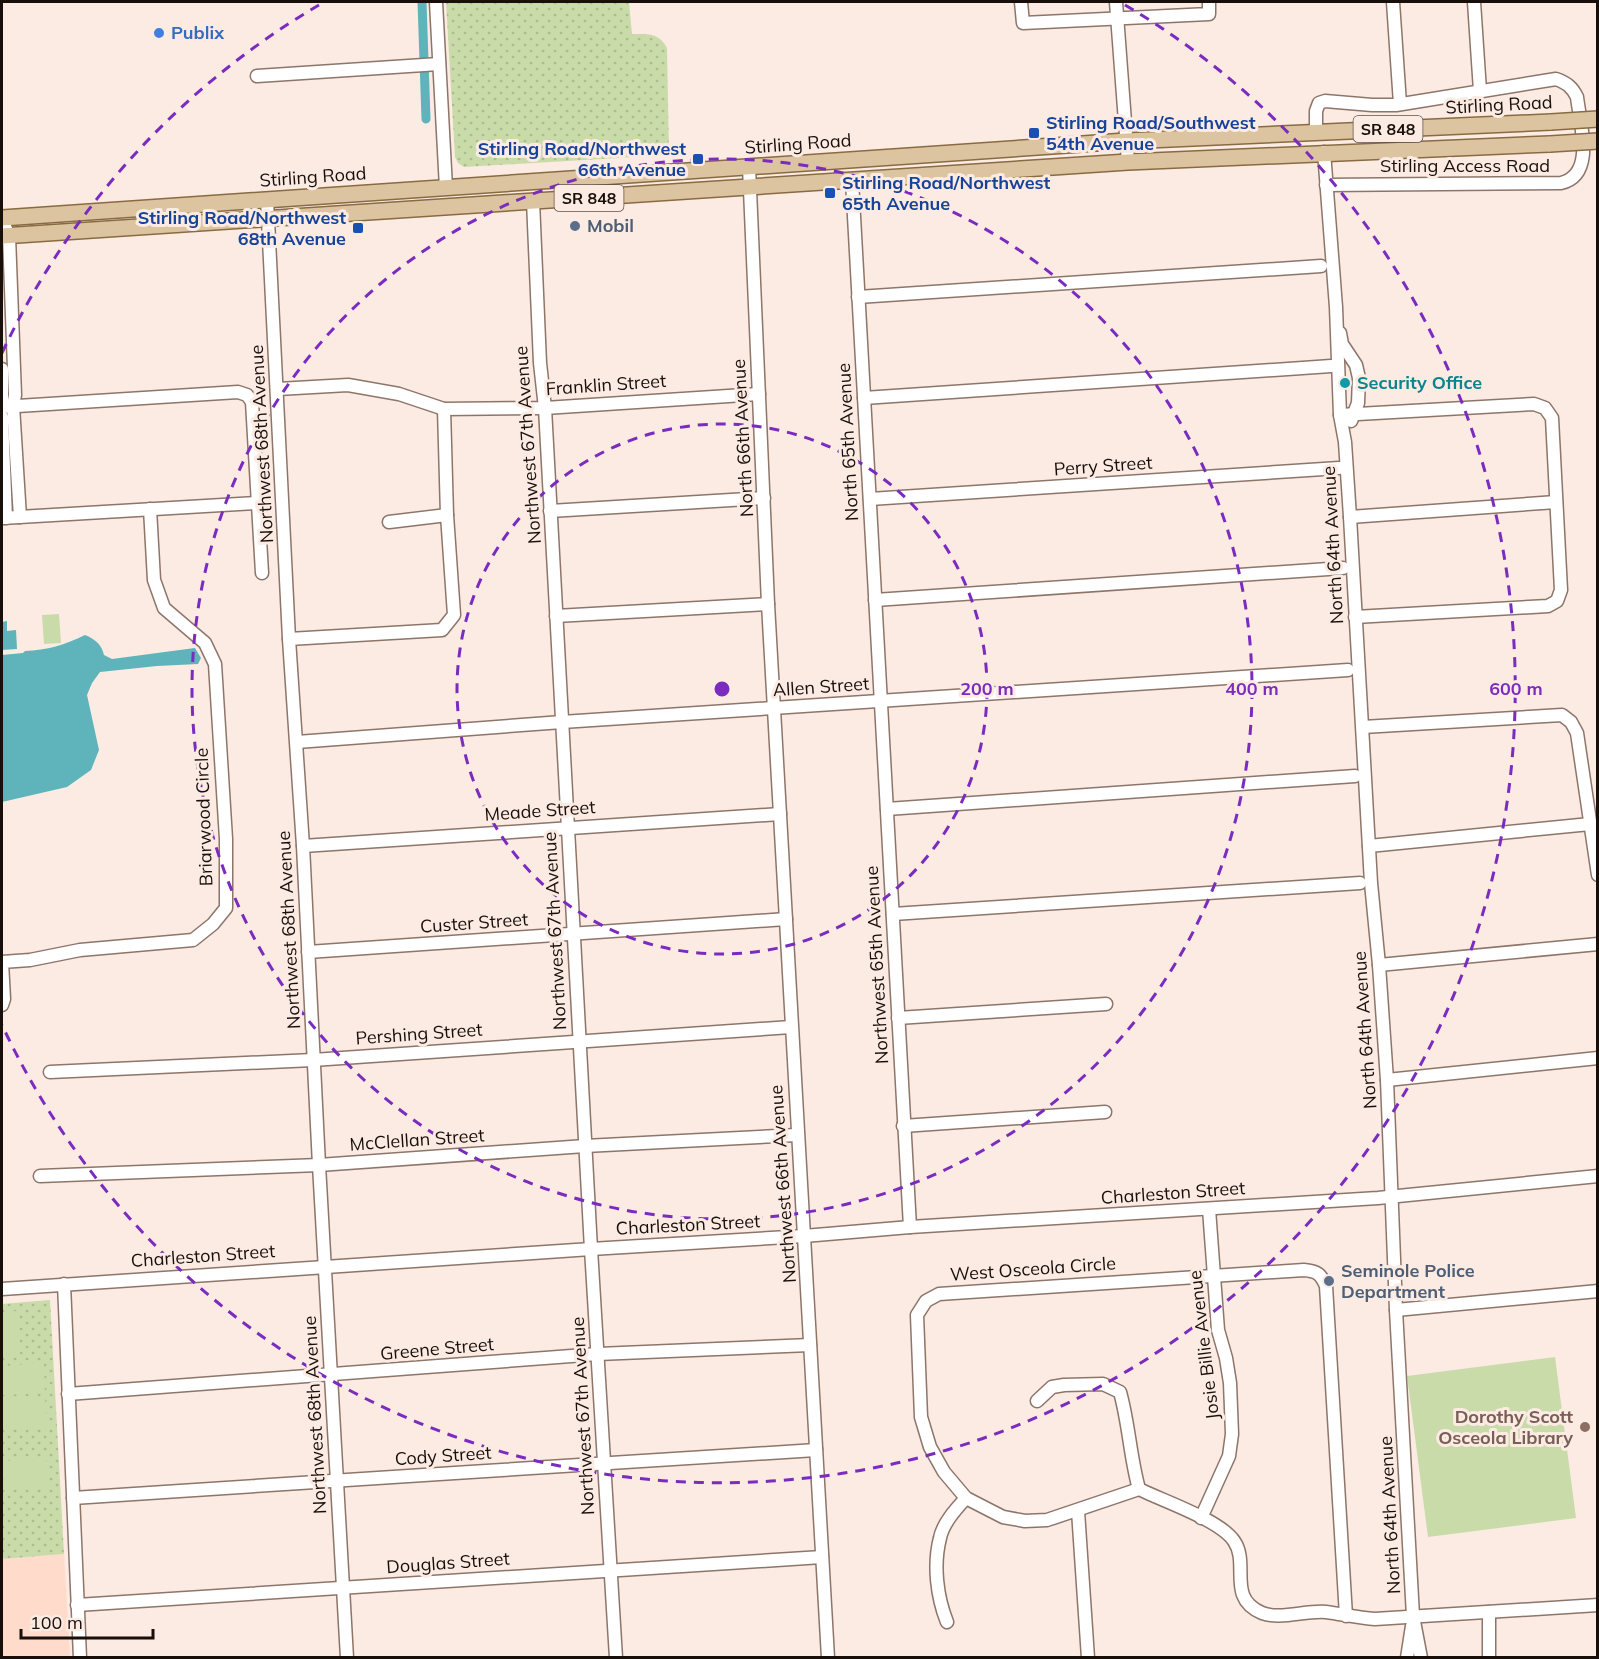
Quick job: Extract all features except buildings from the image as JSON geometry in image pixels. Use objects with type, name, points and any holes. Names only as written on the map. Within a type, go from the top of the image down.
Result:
[{"type":"main road","name":"Stirling Road","points":[[2,219],[1126,141],[1598,119]]},
{"type":"main road","name":"SR 848","points":[[5,236],[1128,162],[1598,141]]},
{"type":"main road","points":[[514,203],[526,194],[593,189],[600,184],[603,177]]},
{"type":"street","points":[[436,2],[446,188]]},
{"type":"street","points":[[1021,2],[1023,24],[1117,18],[1209,8]]},
{"type":"street","points":[[1116,2],[1128,162]]},
{"type":"street","points":[[1393,2],[1400,104]]},
{"type":"street","points":[[1474,2],[1480,91]]},
{"type":"street","points":[[258,76],[439,64]]},
{"type":"street","name":"Stirling Access Road","points":[[1316,132],[1316,111],[1319,103],[1325,100],[1372,105],[1400,104],[1549,79],[1566,83],[1573,89],[1577,98],[1583,162],[1579,172],[1570,181],[1561,183],[1326,185]]},
{"type":"street","name":"North 64th Avenue","points":[[1324,152],[1336,315],[1347,415],[1345,442],[1369,846],[1387,1080],[1396,1310],[1413,1616],[1421,1658]]},
{"type":"street","name":"North 66th Avenue","points":[[749,167],[768,603],[775,709]]},
{"type":"street","name":"North 65th Avenue","points":[[852,180],[881,701]]},
{"type":"street","name":"Northwest 68th Avenue","points":[[267,200],[289,639],[303,846],[347,1658]]},
{"type":"street","name":"Northwest 67th Avenue","points":[[533,201],[540,363],[545,408],[585,1146],[616,1658]]},
{"type":"street","points":[[2,219],[15,394],[5,405]]},
{"type":"street","points":[[858,297],[1321,266]]},
{"type":"street","name":"North 64th Avenue","points":[[1336,315],[1342,344],[1356,365],[1359,378],[1358,403],[1347,415]]},
{"type":"street","points":[[864,399],[1331,366]]},
{"type":"street","points":[[2,369],[20,518]]},
{"type":"street","name":"Franklin Street","points":[[278,388],[348,385],[399,394],[444,409],[545,408],[759,394]]},
{"type":"street","points":[[5,405],[238,392],[247,395],[252,402],[262,573]]},
{"type":"street","points":[[1347,415],[1534,404],[1545,408],[1552,418],[1561,590],[1557,601],[1548,606],[1355,617]]},
{"type":"street","points":[[289,639],[442,630],[454,615],[447,515],[444,409]]},
{"type":"street","points":[[2,417],[4,518],[257,503]]},
{"type":"street","name":"Perry Street","points":[[870,499],[1339,468]]},
{"type":"street","points":[[550,512],[764,498]]},
{"type":"street","points":[[1350,517],[1556,502]]},
{"type":"street","name":"Briarwood Circle","points":[[2,962],[30,960],[80,951],[193,940],[213,924],[226,908],[226,839],[215,664],[205,643],[164,608],[154,580],[150,509]]},
{"type":"street","points":[[388,522],[447,515]]},
{"type":"street","points":[[875,600],[1343,568]]},
{"type":"street","points":[[556,616],[768,603]]},
{"type":"street","name":"Allen Street","points":[[297,742],[562,722],[1348,670]]},
{"type":"street","name":"Northwest 65th Avenue","points":[[881,701],[910,1227]]},
{"type":"street","name":"Northwest 66th Avenue","points":[[775,709],[828,1658]]},
{"type":"street","points":[[1363,727],[1562,715],[1571,722],[1577,733],[1598,875]]},
{"type":"street","points":[[887,808],[1355,777]]},
{"type":"street","name":"Meade Street","points":[[303,846],[780,814]]},
{"type":"street","points":[[1369,846],[1590,824]]},
{"type":"street","points":[[893,914],[1360,883]]},
{"type":"street","name":"Custer Street","points":[[308,952],[786,919]]},
{"type":"street","points":[[1379,965],[1598,944]]},
{"type":"street","points":[[2,962],[4,999],[2,1005]]},
{"type":"street","points":[[898,1018],[1106,1004]]},
{"type":"street","name":"Pershing Street","points":[[50,1072],[314,1060],[791,1027]]},
{"type":"street","points":[[1387,1080],[1598,1058]]},
{"type":"street","points":[[903,1126],[1106,1112]]},
{"type":"street","name":"McClellan Street","points":[[40,1176],[319,1165],[585,1146],[797,1135]]},
{"type":"street","name":"Charleston Street","points":[[2,1289],[591,1248],[1378,1198],[1598,1176]]},
{"type":"street","name":"Josie Billie Avenue","points":[[1201,1518],[1229,1456],[1232,1434],[1230,1383],[1218,1330],[1209,1209]]},
{"type":"street","name":"West Osceola Circle","points":[[1139,1489],[1047,1520],[1025,1521],[1003,1516],[966,1498],[944,1472],[930,1447],[921,1417],[917,1315],[926,1301],[939,1294],[1213,1275],[1315,1270],[1322,1275],[1326,1286],[1346,1616]]},
{"type":"street","points":[[63,1284],[80,1658]]},
{"type":"street","points":[[1396,1310],[1598,1291]]},
{"type":"street","name":"Greene Street","points":[[68,1394],[331,1376],[598,1354],[810,1345]]},
{"type":"street","points":[[1037,1401],[1052,1388],[1064,1385],[1103,1384],[1120,1392],[1127,1417],[1134,1473],[1139,1489],[1228,1533],[1236,1544],[1240,1591],[1248,1603],[1263,1613],[1278,1615],[1324,1611],[1375,1619],[1598,1605]]},
{"type":"street","name":"Cody Street","points":[[73,1498],[816,1450]]},
{"type":"street","points":[[947,1622],[940,1604],[937,1563],[940,1536],[952,1514],[966,1498]]},
{"type":"street","points":[[1078,1510],[1088,1658]]},
{"type":"street","name":"Douglas Street","points":[[77,1605],[822,1557]]},
{"type":"street","points":[[1489,1658],[1490,1612]]},
{"type":"street","name":"North 64th Avenue","points":[[1407,1658],[1413,1616]]},
{"type":"shaded area","points":[[64,1554],[70,1657],[2,1657],[2,1559]]},
{"type":"green space","points":[[446,2],[629,2],[632,34],[648,34],[656,37],[667,48],[669,155],[464,167],[458,163],[455,157]]},
{"type":"green space","points":[[59,614],[61,643],[44,644],[42,615]]},
{"type":"green space","points":[[50,1300],[64,1554],[2,1559],[2,1304]]},
{"type":"green space","points":[[18,1311],[20,1354],[2,1355],[2,1312]]},
{"type":"green space","points":[[1555,1357],[1576,1518],[1428,1537],[1407,1376]]},
{"type":"green space","points":[[44,1363],[45,1393],[2,1395],[2,1366]]},
{"type":"green space","points":[[45,1398],[47,1428],[3,1429],[2,1400]]},
{"type":"green space","points":[[46,1458],[47,1488],[4,1490],[2,1461]]},
{"type":"water","points":[[7,621],[7,631],[16,630],[17,649],[2,650],[2,622]]},
{"type":"water","points":[[85,635],[98,643],[104,655],[112,659],[195,648],[201,658],[198,664],[100,672],[87,695],[99,750],[91,770],[67,787],[2,802],[2,655],[56,646]]},
{"type":"waterway","points":[[422,2],[426,119]]},
{"type":"place","name":"Publix","points":[[159,33]]},
{"type":"place","name":"Stirling Road/Southwest 54th Avenue","points":[[1034,133]]},
{"type":"place","name":"Stirling Road/Northwest 66th Avenue","points":[[698,159]]},
{"type":"place","name":"Stirling Road/Northwest 65th Avenue","points":[[830,193]]},
{"type":"place","name":"Mobil","points":[[575,226]]},
{"type":"place","name":"Stirling Road/Northwest 68th Avenue","points":[[358,228]]},
{"type":"place","name":"Security Office","points":[[1345,383]]},
{"type":"place","name":"Seminole Police Department","points":[[1329,1281]]},
{"type":"place","name":"Dorothy Scott Osceola Library","points":[[1585,1427]]}]
